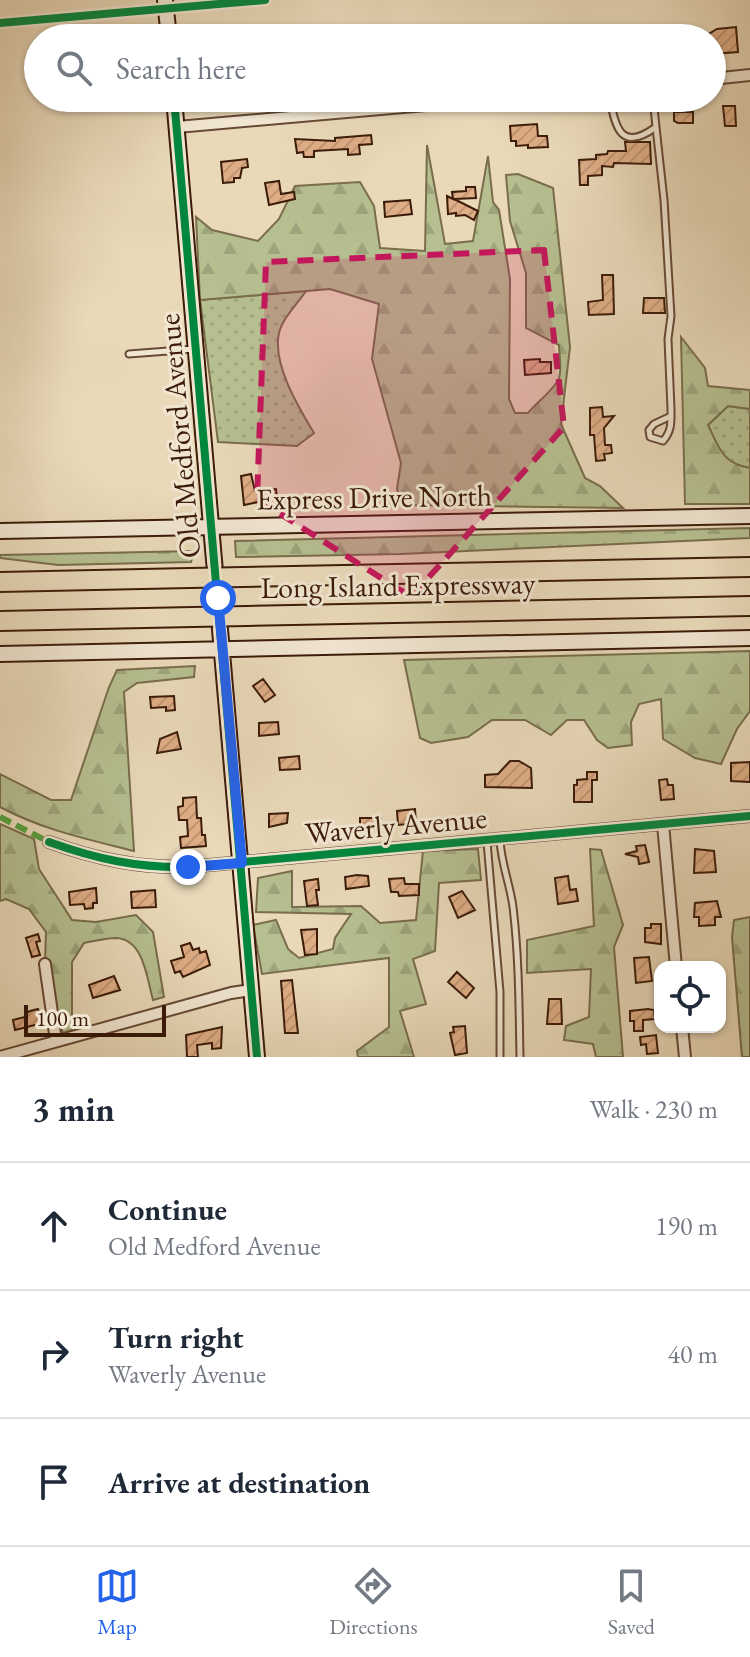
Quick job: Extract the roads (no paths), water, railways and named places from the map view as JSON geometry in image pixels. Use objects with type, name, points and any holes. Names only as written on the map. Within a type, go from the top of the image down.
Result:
[{"type":"highway","name":"Long Island Expressway","points":[[4,581],[750,567]]},
{"type":"highway","name":"Long Island Expressway","points":[[0,621],[750,606]]},
{"type":"main road","points":[[165,0],[168,24]]},
{"type":"main road","name":"Old Medford Avenue","points":[[175,112],[257,1057]]},
{"type":"main road","name":"Express Drive North","points":[[0,531],[750,516]]},
{"type":"main road","points":[[0,654],[750,638]]},
{"type":"street","points":[[726,78],[750,75]]},
{"type":"street","points":[[177,127],[347,112]]},
{"type":"street","name":"Waverly Avenue","points":[[49,842],[116,863],[152,868],[242,863],[750,816]]},
{"type":"street","points":[[663,824],[675,961]]},
{"type":"street","points":[[45,964],[56,1041]]},
{"type":"street","points":[[0,1057],[251,990]]},
{"type":"street","points":[[683,1033],[685,1057]]},
{"type":"lane","points":[[613,112],[616,129],[624,137],[645,136],[656,127]]},
{"type":"lane","points":[[654,112],[664,200],[671,316],[668,339],[671,416],[670,433],[663,441],[650,437],[649,430],[654,424],[671,416]]},
{"type":"lane","points":[[129,354],[195,349]]},
{"type":"lane","points":[[500,840],[501,857],[510,881],[516,933],[520,1057]]},
{"type":"lane","points":[[487,841],[500,992],[500,1057]]}]
